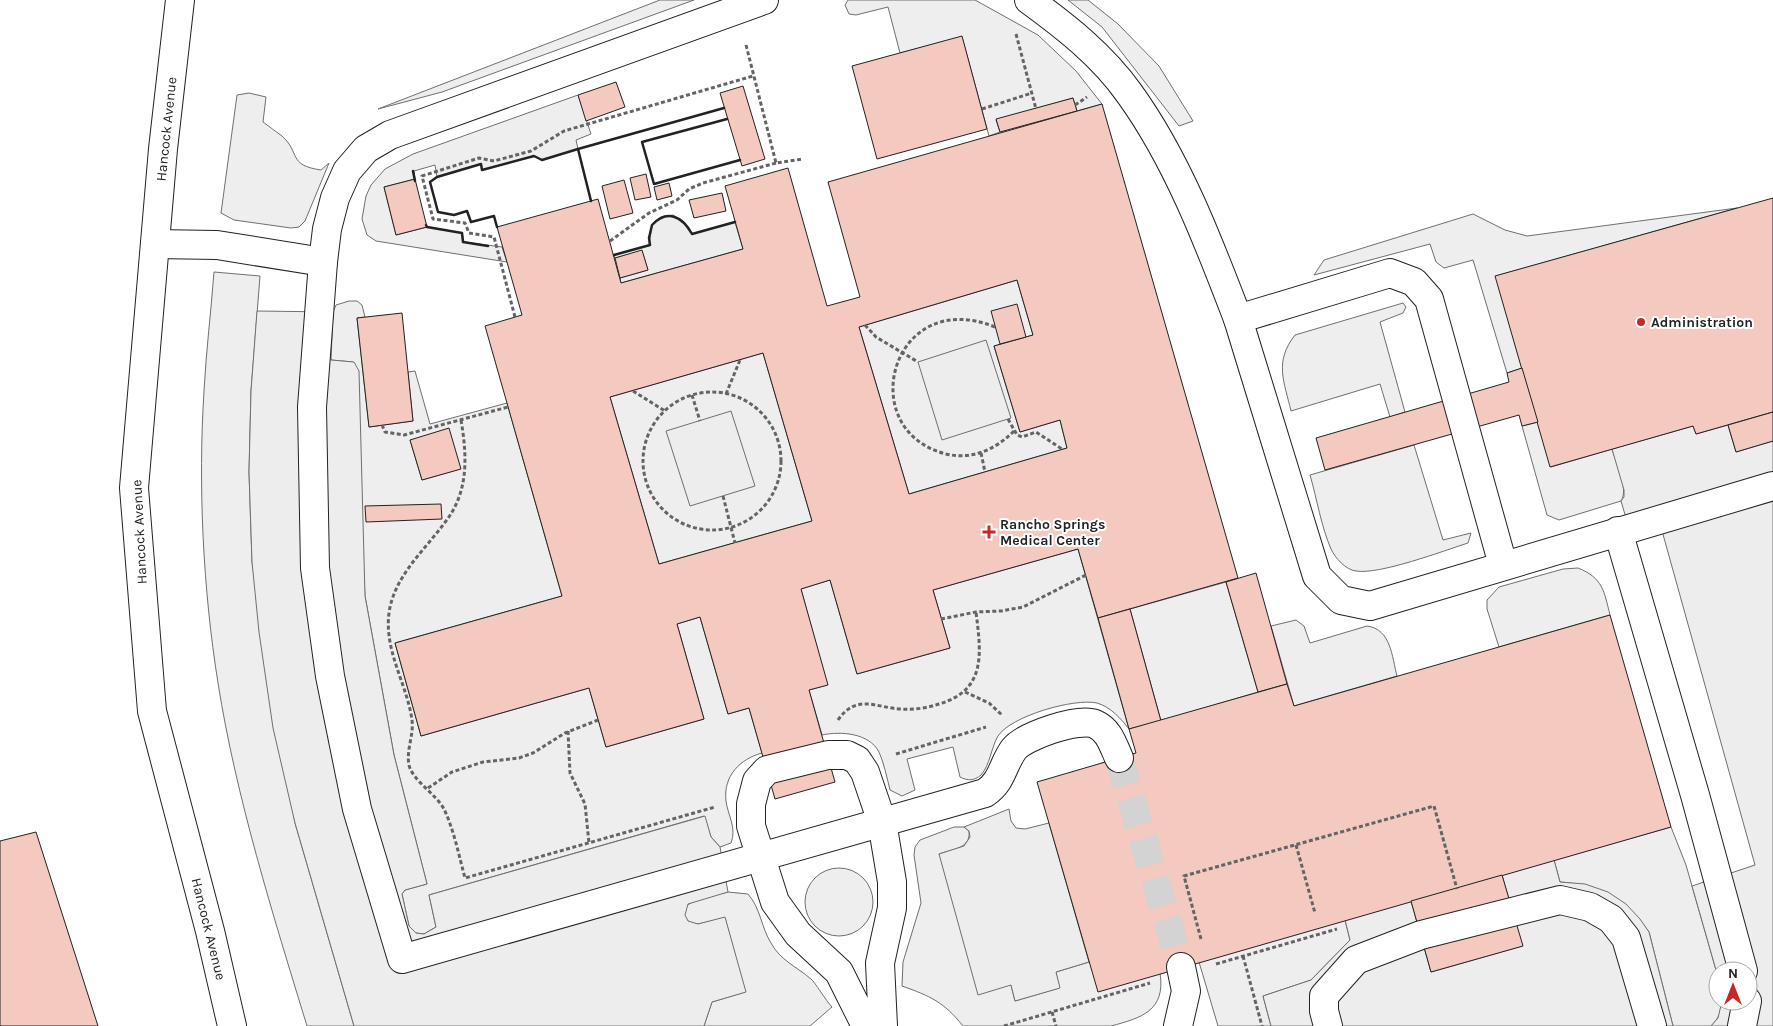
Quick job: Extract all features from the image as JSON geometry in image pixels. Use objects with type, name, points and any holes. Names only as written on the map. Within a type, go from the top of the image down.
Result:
[{"type":"main road","name":"Hancock Avenue","points":[[180,0],[163,149],[134,488],[152,711],[210,931],[232,1026]]},
{"type":"main road","points":[[764,0],[390,135],[366,149],[347,171],[335,198],[323,262],[312,407],[315,568],[330,676],[357,810],[402,959],[985,793],[995,786],[1014,749],[1017,729],[1082,721],[1095,724],[1108,734],[1119,758]]},
{"type":"main road","points":[[1029,0],[1077,36],[1129,92],[1163,147],[1216,261],[1238,319],[1317,576],[1341,600],[1370,606],[1773,486]]},
{"type":"main road","points":[[155,244],[217,245],[323,262]]},
{"type":"main road","points":[[1238,319],[1390,273],[1414,282],[1430,299],[1503,565]]},
{"type":"main road","points":[[1618,531],[1741,961]]},
{"type":"main road","points":[[866,1026],[839,972],[798,934],[775,902],[759,857],[751,826],[751,804],[757,781],[767,770],[828,754],[847,755],[857,760],[866,772],[882,822],[892,882],[892,908],[880,963],[883,1026]]},
{"type":"main road","points":[[1328,1026],[1324,1011],[1324,996],[1356,960],[1421,935],[1560,900],[1590,907],[1611,919],[1626,938],[1652,1026]]},
{"type":"main road","points":[[1178,1026],[1191,969]]},
{"type":"main road","points":[[1742,1026],[1745,1011]]},
{"type":"path","points":[[737,10],[776,163]]},
{"type":"path","points":[[1015,28],[1036,109]]},
{"type":"path","points":[[515,317],[494,237],[470,232],[465,223],[433,219],[422,176],[480,158],[494,161],[531,151],[564,131],[753,76]]},
{"type":"path","points":[[982,109],[1032,93]]},
{"type":"path","points":[[610,241],[649,213],[677,200],[696,186],[776,163],[803,159]]},
{"type":"path","points":[[995,327],[969,319],[942,321],[918,333],[903,351],[895,366],[893,393],[900,419],[908,430],[917,440],[940,452],[954,456],[981,453],[1005,440],[1014,431]]},
{"type":"path","points":[[865,325],[876,336],[918,362]]},
{"type":"path","points":[[726,394],[740,360]]},
{"type":"path","points":[[633,391],[665,411]]},
{"type":"path","points":[[706,392],[726,394],[756,408],[773,429],[781,455],[777,482],[772,494],[754,515],[731,527],[704,529],[691,527],[667,513],[650,493],[642,467],[643,453],[651,428],[665,411],[692,395],[706,392]]},
{"type":"path","points":[[692,395],[700,421]]},
{"type":"path","points":[[382,425],[385,432],[404,435],[508,407]]},
{"type":"path","points":[[1008,419],[1014,431],[1022,436],[1036,432],[1062,449]]},
{"type":"path","points":[[461,420],[466,463],[463,484],[456,504],[447,521],[408,566],[389,611],[388,631],[412,720],[409,765],[413,774],[428,788],[444,810],[465,878],[721,806]]},
{"type":"path","points":[[981,453],[985,472]]},
{"type":"path","points":[[723,496],[735,542]]},
{"type":"path","points":[[941,619],[976,612],[1023,608],[1086,575]]},
{"type":"path","points":[[834,727],[843,713],[855,706],[868,703],[899,710],[915,710],[952,700],[965,692],[972,683],[980,659],[976,612]]},
{"type":"path","points":[[965,692],[989,704],[1017,729]]},
{"type":"path","points":[[428,788],[436,781],[459,769],[483,762],[519,758],[533,753],[568,731],[598,720]]},
{"type":"path","points":[[888,756],[1017,729]]},
{"type":"path","points":[[568,731],[570,773],[585,804],[589,843]]},
{"type":"path","points":[[1191,969],[1184,876],[1434,806],[1458,895]]},
{"type":"path","points":[[1296,845],[1315,914]]},
{"type":"path","points":[[1004,1026],[1191,969],[1346,926]]},
{"type":"path","points":[[1243,956],[1262,1026]]},
{"type":"path","points":[[1052,1012],[1056,1026]]},
{"type":"shaded area","points":[[660,0],[694,0],[442,92],[378,109]]},
{"type":"shaded area","points":[[848,0],[975,0],[1038,35],[1076,71],[1102,104],[1077,111],[1073,98],[996,120],[1000,132],[989,136],[962,37],[900,53],[888,7],[856,15],[849,14],[845,5]]},
{"type":"shaded area","points":[[1068,0],[1088,0],[1118,24],[1159,66],[1193,121],[1179,126],[1102,27]]},
{"type":"shaded area","points":[[249,93],[266,97],[263,122],[288,142],[299,162],[310,168],[321,170],[329,163],[305,221],[299,227],[291,228],[234,220],[221,213],[237,95]]},
{"type":"shaded area","points":[[578,95],[591,134],[576,140],[578,149],[542,160],[534,156],[482,170],[481,164],[437,177],[435,165],[414,171],[415,179],[384,187],[396,235],[427,227],[462,233],[464,242],[502,247],[507,262],[376,241],[367,235],[362,219],[366,196],[371,185],[385,169],[413,154]]},
{"type":"shaded area","points":[[1737,208],[1496,276],[1522,368],[1507,373],[1473,260],[1444,268],[1436,262],[1430,244],[1314,275],[1324,260],[1473,214],[1505,230],[1527,236]]},
{"type":"shaded area","points":[[673,215],[684,222],[692,234],[735,222],[743,249],[621,283],[620,278],[648,270],[642,251],[615,258],[614,255],[649,245],[652,225],[661,217]]},
{"type":"shaded area","points":[[214,272],[260,276],[251,391],[249,472],[252,562],[295,823],[354,1026],[307,1026],[281,942],[245,812],[218,683],[205,574],[202,500],[202,427]]},
{"type":"shaded area","points":[[1017,280],[1033,335],[994,346],[1020,432],[1060,420],[1067,448],[909,494],[859,327]]},
{"type":"shaded area","points":[[357,301],[362,305],[365,317],[357,318],[369,427],[413,421],[408,372],[415,371],[430,424],[507,403],[562,596],[395,643],[421,736],[589,688],[606,747],[704,719],[677,624],[700,617],[728,714],[749,708],[762,753],[740,764],[730,776],[727,784],[726,801],[733,832],[731,843],[720,847],[711,837],[704,816],[429,895],[436,927],[424,934],[416,933],[409,926],[402,894],[405,890],[427,884],[394,755],[365,596],[353,362],[331,360],[333,312],[336,305]],"holes":[[[410,440],[460,469],[422,480]]]},
{"type":"shaded area","points":[[1403,303],[1406,307],[1403,313],[1380,322],[1405,412],[1390,417],[1380,384],[1291,411],[1282,372],[1285,354],[1295,335]]},
{"type":"shaded area","points":[[257,311],[333,312],[331,360],[354,362],[359,371],[365,596],[394,755],[427,884],[405,890],[402,894],[409,926],[416,933],[424,934],[436,927],[429,895],[705,816],[711,837],[720,847],[728,892],[688,904],[685,915],[688,921],[698,924],[725,917],[746,992],[712,1002],[704,1026],[354,1026],[295,823],[273,728],[259,632],[252,562],[249,472],[251,391]]},
{"type":"shaded area","points":[[986,340],[1011,418],[942,440],[918,362]]},
{"type":"shaded area","points":[[763,353],[812,521],[659,564],[610,397]]},
{"type":"shaded area","points":[[731,411],[755,486],[690,506],[666,431]]},
{"type":"shaded area","points":[[1538,422],[1551,467],[1612,449],[1623,483],[1624,490],[1621,501],[1559,520],[1547,515],[1522,426]]},
{"type":"shaded area","points":[[1728,425],[1736,452],[1773,441],[1773,1026],[1711,1026],[1718,1018],[1720,1011],[1758,1011],[1758,961],[1713,961],[1692,886],[1755,865],[1659,520],[1629,528],[1621,501],[1624,497],[1624,490],[1612,449],[1693,426],[1696,434]]},
{"type":"shaded area","points":[[1414,445],[1443,540],[1471,533],[1468,543],[1395,566],[1366,571],[1356,571],[1348,568],[1338,560],[1331,549],[1310,475]]},
{"type":"shaded area","points":[[1078,549],[1129,729],[1111,710],[1097,703],[1074,703],[1044,710],[1029,715],[1005,729],[998,736],[984,771],[973,779],[968,780],[960,777],[953,747],[907,759],[915,790],[902,796],[890,790],[879,752],[869,741],[854,735],[838,733],[822,735],[809,690],[827,685],[801,589],[830,580],[857,674],[950,648],[933,590]]},
{"type":"shaded area","points":[[1578,568],[1598,581],[1604,592],[1610,615],[1499,647],[1487,609],[1487,600],[1499,587],[1563,569]]},
{"type":"shaded area","points":[[1226,582],[1258,692],[1161,721],[1130,609]]},
{"type":"shaded area","points":[[1296,620],[1304,626],[1310,643],[1367,626],[1375,628],[1386,638],[1392,653],[1397,676],[1294,706],[1271,626]]},
{"type":"shaded area","points":[[1009,809],[1011,821],[1016,828],[1025,829],[1049,823],[1089,962],[1056,972],[1060,988],[1015,1001],[1011,985],[978,995],[939,854],[964,846],[970,837],[969,831],[964,827]]},
{"type":"shaded area","points":[[954,827],[964,827],[969,831],[967,841],[960,847],[939,854],[1011,985],[1015,1001],[1059,988],[1056,972],[1089,962],[1160,973],[1161,986],[1159,996],[1149,1011],[1132,1020],[1111,1026],[963,1026],[943,1005],[921,993],[902,986],[903,962],[921,903],[914,855],[915,847],[920,840]]},
{"type":"shaded area","points":[[1671,827],[1686,865],[1713,961],[1708,961],[1708,1011],[1720,1011],[1716,1021],[1711,1026],[1673,1026],[1649,932],[1640,920],[1621,902],[1587,886],[1560,882],[1554,860]]},
{"type":"shaded area","points":[[1554,860],[1560,882],[1585,884],[1608,892],[1626,904],[1640,919],[1649,932],[1673,1026],[1271,1026],[1263,996],[1311,980],[1350,940],[1345,920],[1411,901],[1431,972],[1522,946],[1502,875]]},
{"type":"shaded area","points":[[832,868],[846,868],[858,873],[868,883],[873,895],[873,909],[868,921],[858,931],[846,936],[832,936],[820,931],[810,921],[805,909],[805,895],[810,883],[820,873]]},
{"type":"shaded area","points":[[728,892],[748,894],[756,906],[768,937],[775,949],[784,959],[813,981],[832,1007],[810,1026],[704,1026],[712,1002],[745,992],[725,918],[698,924],[691,923],[684,916],[683,910],[687,905],[695,901]]},
{"type":"shaded area","points":[[1345,920],[1350,940],[1311,980],[1263,996],[1271,1026],[1218,1026],[1199,962]]},
{"type":"building","points":[[962,36],[987,129],[877,159],[852,66]]},
{"type":"building","points":[[616,82],[625,107],[586,121],[578,95]]},
{"type":"building","points":[[743,86],[765,159],[742,166],[720,93]]},
{"type":"building","points":[[1073,98],[1077,111],[1000,132],[996,119]]},
{"type":"building","points":[[1102,104],[1238,578],[1098,618],[1078,549],[933,590],[950,648],[857,674],[830,580],[801,589],[828,685],[809,690],[835,782],[775,799],[749,708],[728,714],[700,617],[677,624],[704,719],[606,747],[589,688],[421,736],[395,643],[562,596],[485,326],[522,315],[497,227],[598,199],[621,283],[743,249],[725,186],[788,168],[827,306],[860,297],[828,182]],"holes":[[[1017,280],[1033,335],[994,346],[1020,432],[1060,420],[1067,448],[909,494],[859,327]],[[763,353],[812,521],[659,564],[610,397]]]},
{"type":"building","points":[[646,174],[651,197],[635,200],[630,178]]},
{"type":"building","points":[[415,179],[427,227],[396,235],[384,187]]},
{"type":"building","points":[[624,180],[633,213],[610,219],[602,186]]},
{"type":"building","points":[[669,183],[672,196],[657,200],[654,187]]},
{"type":"building","points":[[722,193],[726,211],[694,218],[689,200]]},
{"type":"building","name":"Administration","points":[[1773,198],[1773,412],[1696,434],[1693,426],[1550,467],[1495,276]]},
{"type":"building","points":[[642,250],[648,270],[620,278],[615,258]]},
{"type":"building","points":[[1017,304],[1026,337],[1000,344],[991,311]]},
{"type":"building","points":[[402,313],[413,421],[369,427],[357,318]]},
{"type":"building","points":[[1522,368],[1538,422],[1522,426],[1519,415],[1325,470],[1316,438],[1509,382],[1507,373]]},
{"type":"building","points":[[1773,412],[1773,441],[1736,452],[1728,425]]},
{"type":"building","points":[[449,428],[461,469],[422,480],[410,440]]},
{"type":"building","points":[[441,504],[442,519],[366,522],[365,506]]},
{"type":"building","points":[[1256,573],[1287,684],[1258,692],[1226,582]]},
{"type":"building","points":[[1130,609],[1161,721],[1129,729],[1098,618]]},
{"type":"building","points":[[1610,615],[1671,827],[1098,992],[1037,782],[1136,753],[1129,729],[1287,684],[1294,706]]},
{"type":"building","points":[[36,832],[98,1026],[0,1026],[0,841]]},
{"type":"building","points":[[1502,875],[1523,946],[1431,972],[1411,901]]},
{"type":"tunnel","points":[[1119,758],[1181,967]]},
{"type":"wall","points":[[591,201],[578,149],[724,108]]},
{"type":"wall","points":[[727,119],[642,142],[654,184],[740,160]]},
{"type":"wall","points":[[497,227],[494,216],[471,222],[467,211],[454,215],[438,212],[430,182],[437,177],[481,164],[482,170],[534,156],[542,160],[578,149]]},
{"type":"wall","points":[[413,171],[415,181]]},
{"type":"wall","points":[[614,255],[650,245],[649,238],[652,225],[663,217],[669,216],[679,219],[692,234],[735,222]]},
{"type":"wall","points":[[426,225],[427,227],[462,233],[463,242],[488,246]]},
{"type":"place","name":"Administration","points":[[1641,322]]},
{"type":"place","name":"Rancho Springs Medical Center","points":[[989,532]]}]
